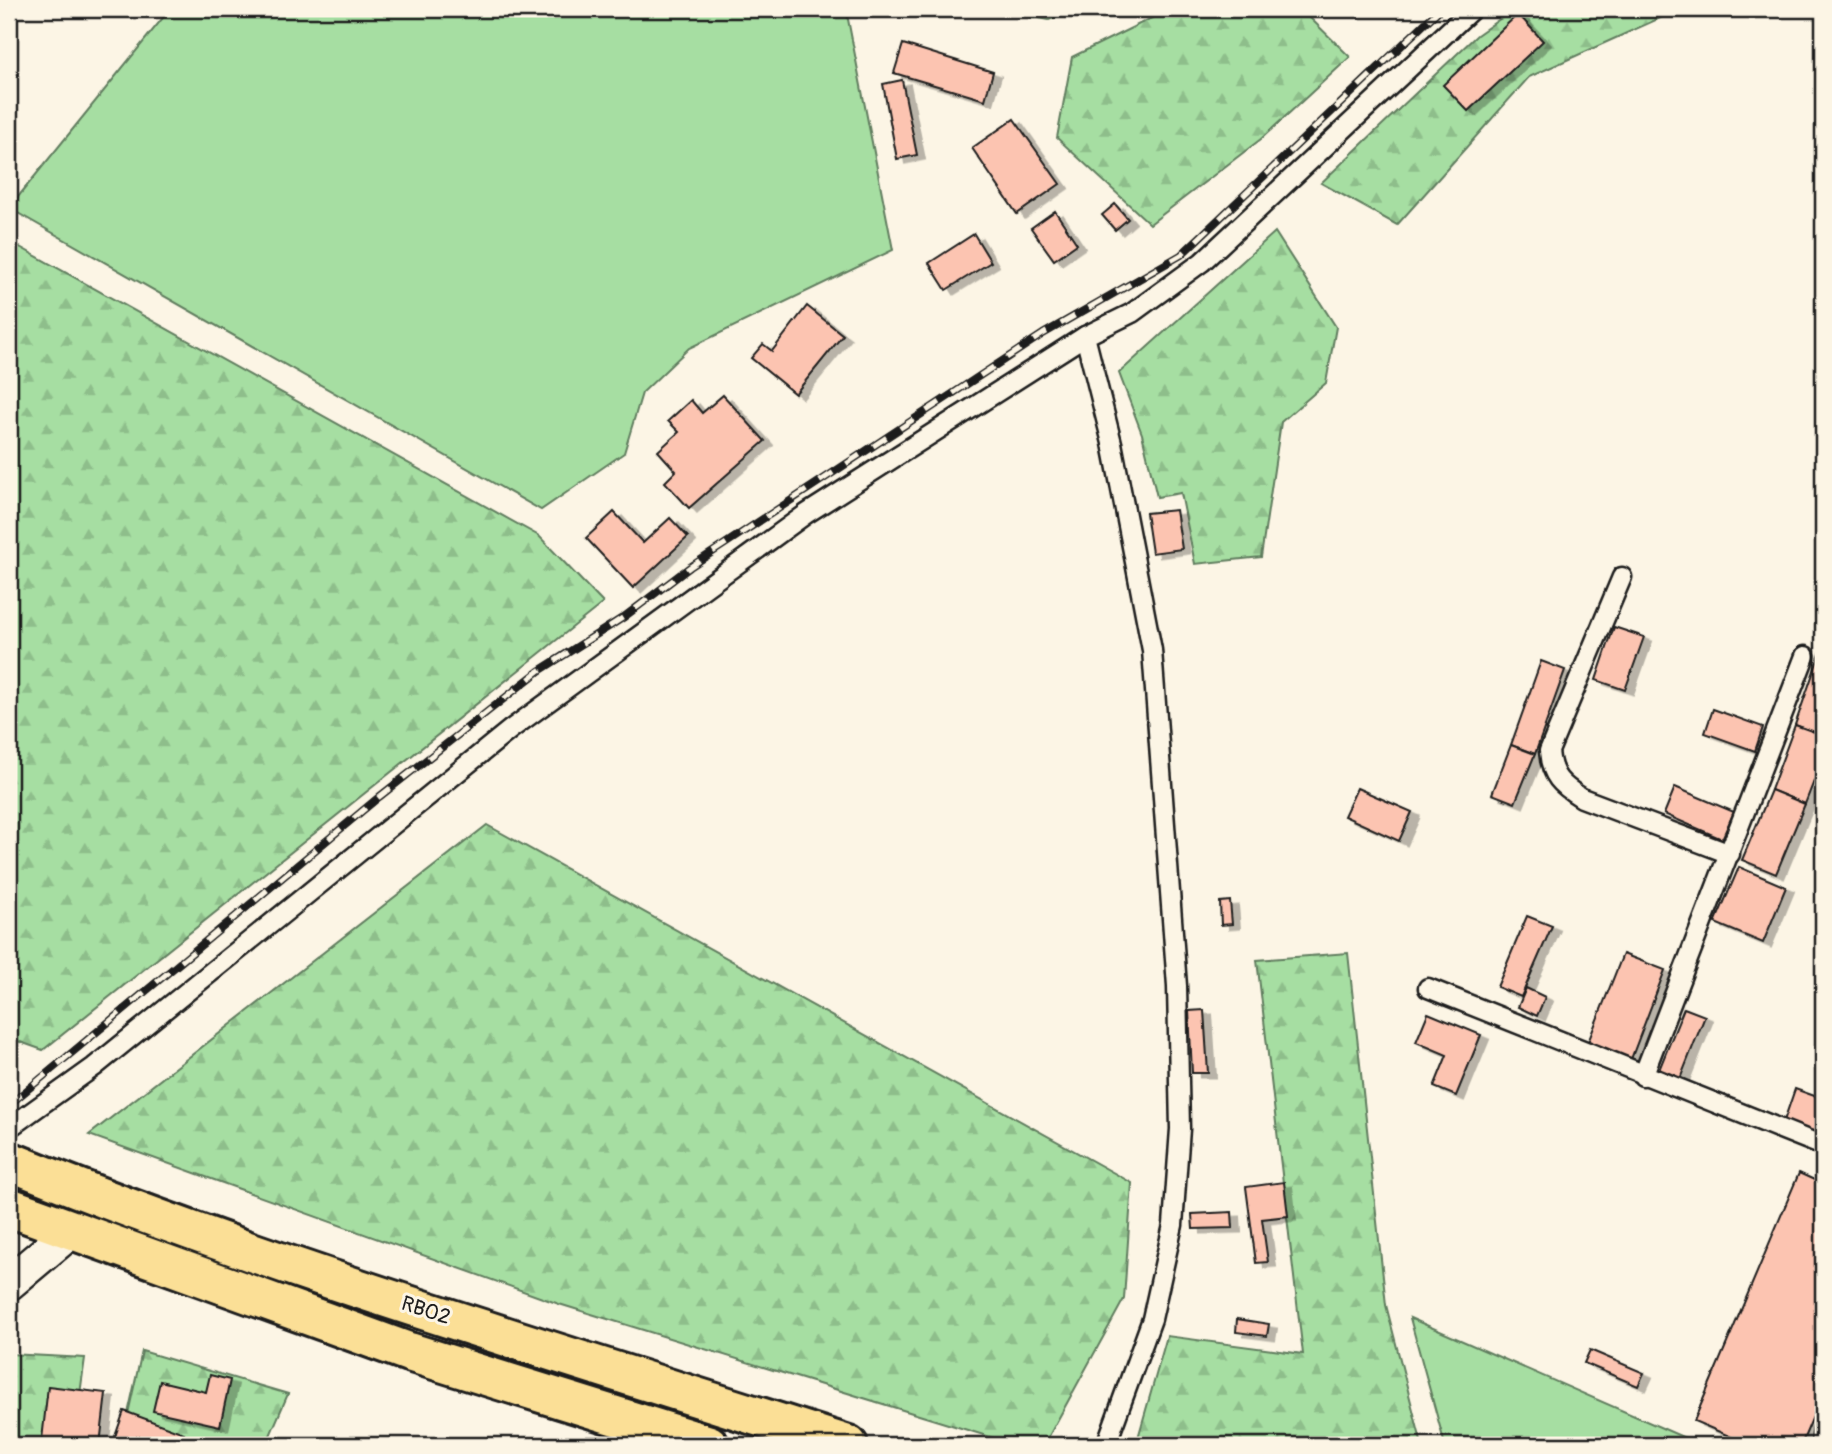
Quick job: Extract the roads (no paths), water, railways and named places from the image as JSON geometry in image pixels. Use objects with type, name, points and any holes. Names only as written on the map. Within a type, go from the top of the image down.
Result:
[{"type":"highway","name":"RB02","points":[[9,1161],[155,1217],[398,1300],[848,1445]]},
{"type":"highway","points":[[9,1207],[409,1352],[706,1445]]},
{"type":"street","points":[[9,1283],[71,1231]]},
{"type":"lane","points":[[9,1128],[94,1067],[512,729],[806,513],[1086,336],[1132,313],[1202,262],[1465,11]]},
{"type":"lane","points":[[1086,336],[1112,443],[1152,650],[1177,986],[1180,1129],[1173,1225],[1152,1319],[1107,1445]]},
{"type":"lane","points":[[1622,577],[1549,751],[1550,767],[1560,784],[1582,798],[1730,853]]},
{"type":"lane","points":[[1643,1076],[1805,656]]},
{"type":"lane","points":[[1428,988],[1823,1146]]},
{"type":"lane","points":[[1821,1445],[1823,1429]]},
{"type":"railway","points":[[9,1105],[379,797],[539,671],[624,617],[690,567],[1043,334],[1181,255],[1440,9]]}]
